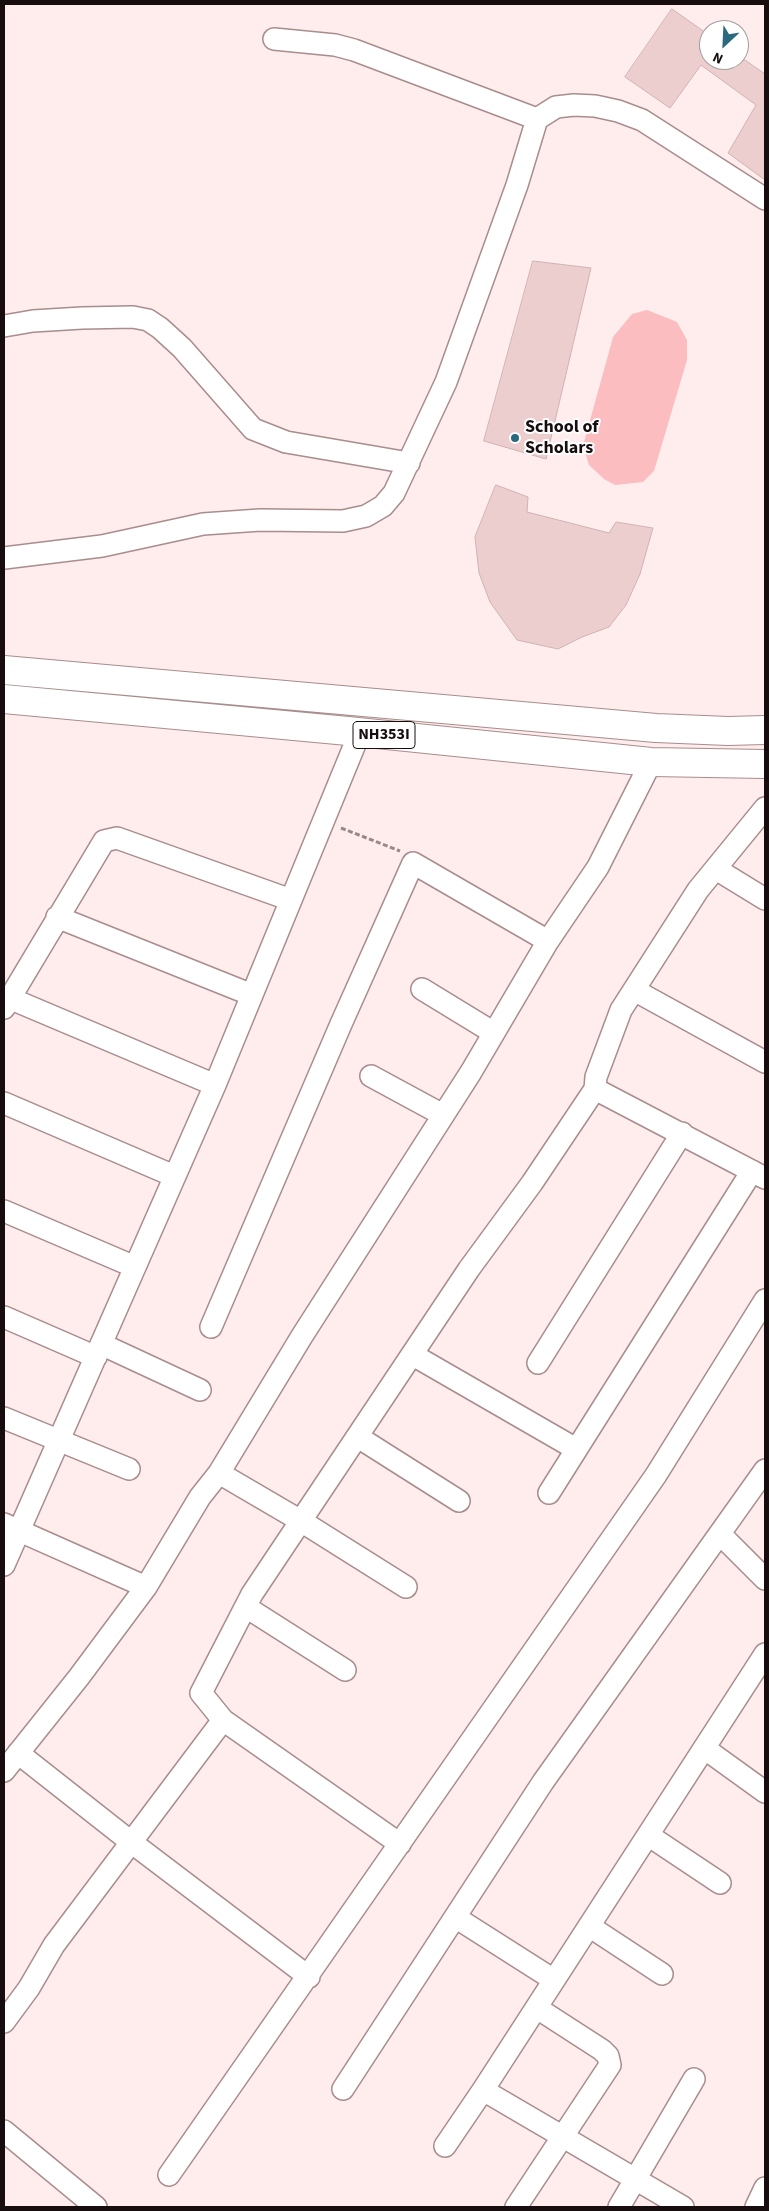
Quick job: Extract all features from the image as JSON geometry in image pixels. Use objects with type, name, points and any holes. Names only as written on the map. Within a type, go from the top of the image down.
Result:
[{"type":"highway","name":"NH353I","points":[[4,670],[656,728],[728,731],[765,730]]},
{"type":"highway","name":"NH353I","points":[[4,699],[360,732],[651,762],[765,764]]},
{"type":"street","points":[[274,38],[335,45],[354,50],[537,120]]},
{"type":"street","points":[[4,558],[102,546],[203,524],[260,520],[343,521],[366,516],[383,506],[394,493],[446,382],[517,185],[537,120],[556,107],[574,104],[596,106],[618,111],[642,120],[765,199]]},
{"type":"street","points":[[4,326],[33,321],[82,318],[133,317],[148,320],[182,348],[253,429],[286,442],[408,463]]},
{"type":"street","points":[[4,1565],[12,1527],[57,1441],[99,1351],[215,1085],[360,732]]},
{"type":"street","points":[[4,1771],[79,1677],[146,1587],[200,1497],[219,1473],[302,1336],[443,1115],[548,941],[598,866],[651,762]]},
{"type":"street","points":[[400,1844],[223,1720],[201,1693],[246,1607],[301,1521],[469,1269],[532,1183],[595,1090],[596,1077],[621,1010],[698,890],[765,808]]},
{"type":"street","points":[[215,1085],[6,1003],[104,841],[117,838],[291,900]]},
{"type":"street","points":[[211,1327],[341,1024],[413,863],[548,941]]},
{"type":"street","points":[[716,869],[765,899]]},
{"type":"street","points":[[57,917],[252,995]]},
{"type":"street","points":[[422,990],[494,1033]]},
{"type":"street","points":[[634,990],[765,1062]]},
{"type":"street","points":[[371,1076],[443,1115]]},
{"type":"street","points":[[549,1493],[576,1449],[759,1174],[595,1090]]},
{"type":"street","points":[[4,1103],[174,1176]]},
{"type":"street","points":[[538,1363],[682,1133]]},
{"type":"street","points":[[4,1211],[135,1266]]},
{"type":"street","points":[[169,2176],[656,1475],[765,1300]]},
{"type":"street","points":[[4,1317],[200,1390]]},
{"type":"street","points":[[413,1355],[576,1449]]},
{"type":"street","points":[[4,1418],[129,1470]]},
{"type":"street","points":[[358,1437],[459,1501]]},
{"type":"street","points":[[343,2089],[543,1782],[765,1470]]},
{"type":"street","points":[[219,1473],[301,1521],[406,1587]]},
{"type":"street","points":[[12,1527],[146,1587]]},
{"type":"street","points":[[720,1534],[765,1579]]},
{"type":"street","points":[[246,1607],[345,1670]]},
{"type":"street","points":[[445,2146],[537,2008],[765,1654]]},
{"type":"street","points":[[4,2022],[29,1988],[54,1945],[223,1720]]},
{"type":"street","points":[[704,1748],[765,1792]]},
{"type":"street","points":[[18,1753],[131,1842],[309,1977]]},
{"type":"street","points":[[648,1835],[720,1883]]},
{"type":"street","points":[[455,1917],[554,1980]]},
{"type":"street","points":[[589,1926],[662,1974]]},
{"type":"street","points":[[516,2207],[610,2065],[608,2056],[537,2008]]},
{"type":"street","points":[[619,2207],[694,2079]]},
{"type":"street","points":[[483,2090],[683,2207]]},
{"type":"street","points":[[4,2131],[96,2207]]},
{"type":"street","points":[[756,2207],[765,2188]]},
{"type":"path","points":[[324,822],[404,853],[413,863]]},
{"type":"shaded area","points":[[647,310],[677,322],[687,340],[687,360],[654,471],[643,482],[615,485],[604,479],[589,465],[583,446],[613,337],[632,314]]},
{"type":"building","points":[[672,9],[699,28],[699,68],[670,108],[625,77]]},
{"type":"building","points":[[749,63],[765,74],[765,180],[728,153],[756,105],[708,70],[749,70]]},
{"type":"building","points":[[533,261],[591,268],[546,459],[484,441]]},
{"type":"building","points":[[496,485],[528,497],[527,512],[609,533],[616,522],[653,528],[640,574],[626,605],[609,627],[582,637],[558,649],[517,640],[490,602],[479,573],[475,537]]},
{"type":"place","name":"School of Scholars","points":[[515,438]]}]
